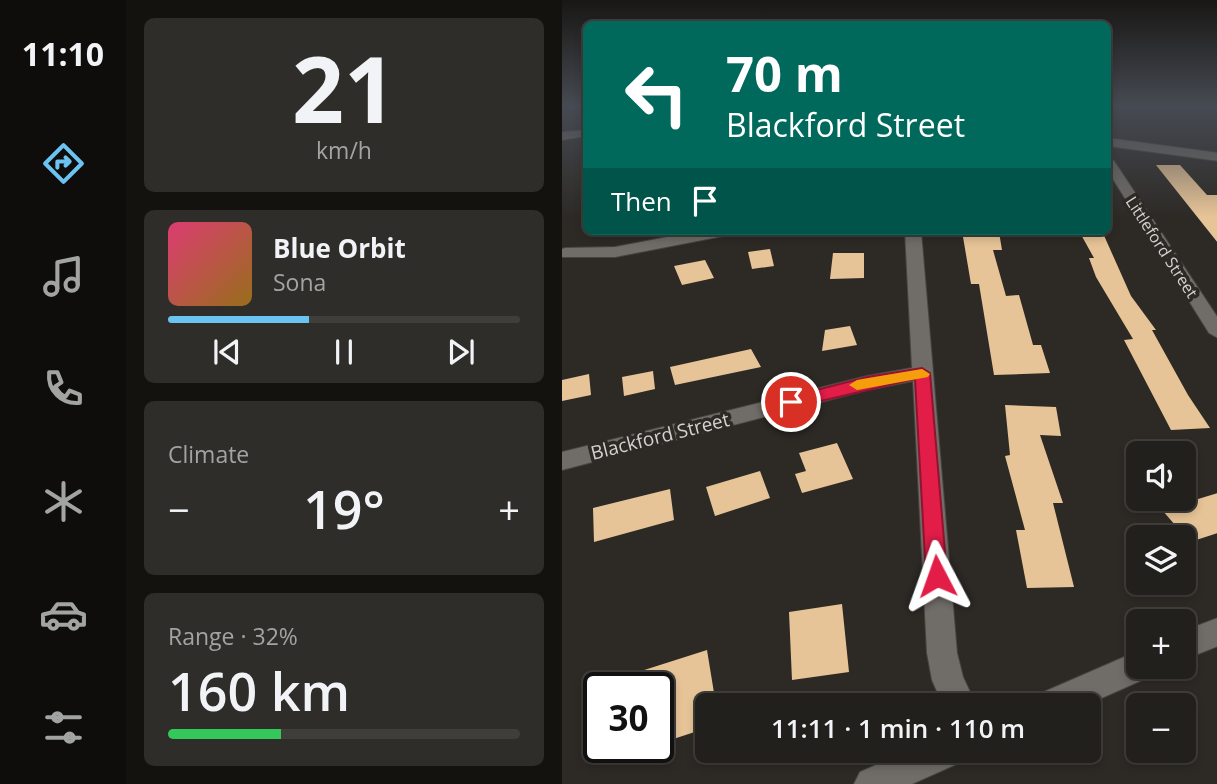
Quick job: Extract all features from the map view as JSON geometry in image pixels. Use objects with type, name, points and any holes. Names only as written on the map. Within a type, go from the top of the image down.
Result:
[{"type":"street","points":[[1120,144],[1217,157]]},
{"type":"street","name":"Littleford Street","points":[[1111,166],[1217,333]]},
{"type":"street","points":[[565,253],[615,252],[702,235]]},
{"type":"street","points":[[913,235],[942,653],[948,680],[954,693]]},
{"type":"street","name":"Blackford Street","points":[[562,461],[867,383],[922,373]]},
{"type":"street","points":[[1196,640],[1217,631]]},
{"type":"street","points":[[1077,693],[1126,671]]},
{"type":"street","points":[[872,784],[920,763]]},
{"type":"building","points":[[1156,165],[1180,165],[1207,195],[1218,195],[1218,243]]},
{"type":"building","points":[[963,235],[1000,235],[1002,250],[993,250],[1006,296],[1019,295],[1033,345],[1041,345],[1050,373],[994,375],[979,284],[971,284]]},
{"type":"building","points":[[1081,235],[1104,235],[1131,296],[1156,330],[1152,330],[1188,395],[1210,428],[1171,430],[1124,340],[1133,339],[1096,277],[1089,258],[1094,258]]},
{"type":"building","points":[[770,249],[774,266],[752,269],[748,252]]},
{"type":"building","points":[[833,253],[864,253],[864,278],[830,279]]},
{"type":"building","points":[[705,260],[714,278],[682,285],[674,266]]},
{"type":"building","points":[[850,326],[857,345],[822,351],[825,330]]},
{"type":"building","points":[[751,349],[761,367],[675,385],[670,367]]},
{"type":"building","points":[[653,371],[655,389],[624,396],[622,377]]},
{"type":"building","points":[[589,374],[591,395],[562,401],[562,380]]},
{"type":"building","points":[[1005,405],[1056,407],[1061,436],[1040,435],[1063,503],[1053,503],[1074,587],[1027,588],[1016,530],[1025,530],[1005,456],[1010,455]]},
{"type":"building","points":[[837,443],[853,479],[802,493],[795,474],[806,471],[799,453]]},
{"type":"building","points":[[760,471],[770,498],[715,516],[706,487]]},
{"type":"building","points":[[670,489],[674,520],[594,542],[593,508]]},
{"type":"building","points":[[1218,493],[1218,533],[1196,540],[1196,525],[1175,525],[1163,511],[1196,511],[1196,500]]},
{"type":"building","points":[[842,604],[849,672],[792,680],[789,612]]},
{"type":"building","points":[[707,650],[714,693],[695,693],[695,732],[674,739],[674,672],[638,672]]},
{"type":"slow traffic","points":[[857,385],[922,374]]},
{"type":"route","points":[[791,402],[867,383],[922,373],[937,576]]}]
